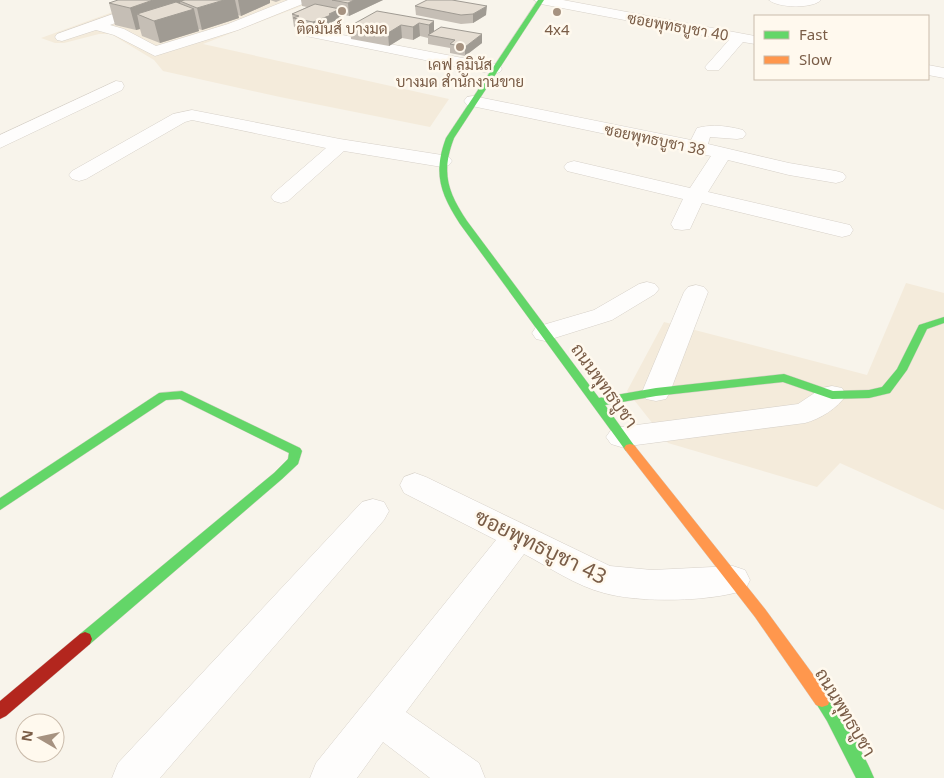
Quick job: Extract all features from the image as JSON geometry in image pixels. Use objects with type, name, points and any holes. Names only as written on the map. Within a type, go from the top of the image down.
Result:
[{"type":"main road","name":"ถนนพุทธบูชา","points":[[541,0],[450,138],[442,161],[443,182],[454,207],[595,403],[760,613],[833,716],[865,778]]},
{"type":"main road","points":[[595,403],[656,392],[784,378],[832,395],[869,394],[886,390],[902,370],[923,327],[944,320]]},
{"type":"main road","points":[[0,505],[163,396],[182,395],[296,451],[294,461],[278,476],[0,711]]},
{"type":"street","points":[[62,37],[165,0]]},
{"type":"street","points":[[96,25],[119,32],[155,51],[233,27],[300,0]]},
{"type":"street","name":"ซอยพุทธบูชา 40","points":[[541,0],[678,19],[710,25],[739,37],[754,40]]},
{"type":"street","points":[[776,0],[810,2]]},
{"type":"street","points":[[311,33],[494,69]]},
{"type":"street","points":[[713,67],[739,37]]},
{"type":"street","points":[[929,70],[944,73]]},
{"type":"street","points":[[0,142],[116,86]]},
{"type":"street","points":[[477,96],[603,117]]},
{"type":"street","name":"ซอยพุทธบูชา 38","points":[[477,96],[722,154],[836,177]]},
{"type":"street","points":[[79,175],[178,118],[192,115],[340,145],[442,161]]},
{"type":"street","points":[[697,147],[703,132],[708,130],[737,134]]},
{"type":"street","points":[[281,197],[340,145]]},
{"type":"street","points":[[682,224],[695,196],[722,154]]},
{"type":"street","points":[[574,167],[842,230]]},
{"type":"street","points":[[544,333],[603,315],[647,289]]},
{"type":"street","points":[[656,392],[696,292]]},
{"type":"street","points":[[621,437],[805,413],[832,395]]},
{"type":"street","name":"ซอยพุทธบูชา 43","points":[[415,485],[604,579],[622,583],[669,586],[733,580]]},
{"type":"street","points":[[133,778],[374,511]]},
{"type":"street","points":[[331,778],[518,536]]},
{"type":"street","points":[[380,716],[464,778]]},
{"type":"shaded area","points":[[146,0],[317,0],[203,44],[449,99],[430,127],[163,71],[154,60],[111,34],[99,34],[64,43],[55,43],[41,38]]},
{"type":"shaded area","points":[[906,283],[944,293],[944,510],[840,463],[817,487],[668,443],[627,391],[664,322],[867,375]]},
{"type":"building","points":[[118,0],[153,0],[130,8],[109,3]]},
{"type":"building","points":[[224,0],[197,8],[180,1]]},
{"type":"building","points":[[332,0],[354,0],[348,3]]},
{"type":"building","points":[[427,0],[452,0],[487,6],[473,14],[461,15],[415,6]]},
{"type":"building","points":[[176,2],[194,9],[154,21],[137,14]]},
{"type":"building","points":[[315,4],[340,9],[329,14],[331,15],[313,22],[293,18],[299,16],[292,14]]},
{"type":"building","points":[[377,11],[434,21],[429,25],[419,23],[413,27],[401,25],[388,33],[350,26]]},
{"type":"building","points":[[441,27],[482,34],[465,47],[450,44],[455,40],[428,35]]},
{"type":"traffic: fast","points":[[541,0],[450,138],[443,161],[443,182],[450,201],[463,222],[630,448]]},
{"type":"traffic: fast","points":[[595,403],[656,392],[784,378],[832,395],[869,394],[886,390],[902,370],[923,327],[944,320]]},
{"type":"traffic: fast","points":[[0,505],[163,396],[182,395],[296,451],[294,461],[278,476],[85,639]]},
{"type":"traffic: fast","points":[[822,700],[833,716],[865,778]]},
{"type":"traffic: slow","points":[[630,448],[760,613],[822,700]]},
{"type":"traffic: jam","points":[[0,711],[85,639]]},
{"type":"place","name":"ติดมันส์ บางมด","points":[[342,11]]},
{"type":"place","name":"4x4","points":[[557,12]]},
{"type":"place","name":"เคฟ ลูมินัส บางมด สำนักงานขาย","points":[[460,47]]}]
